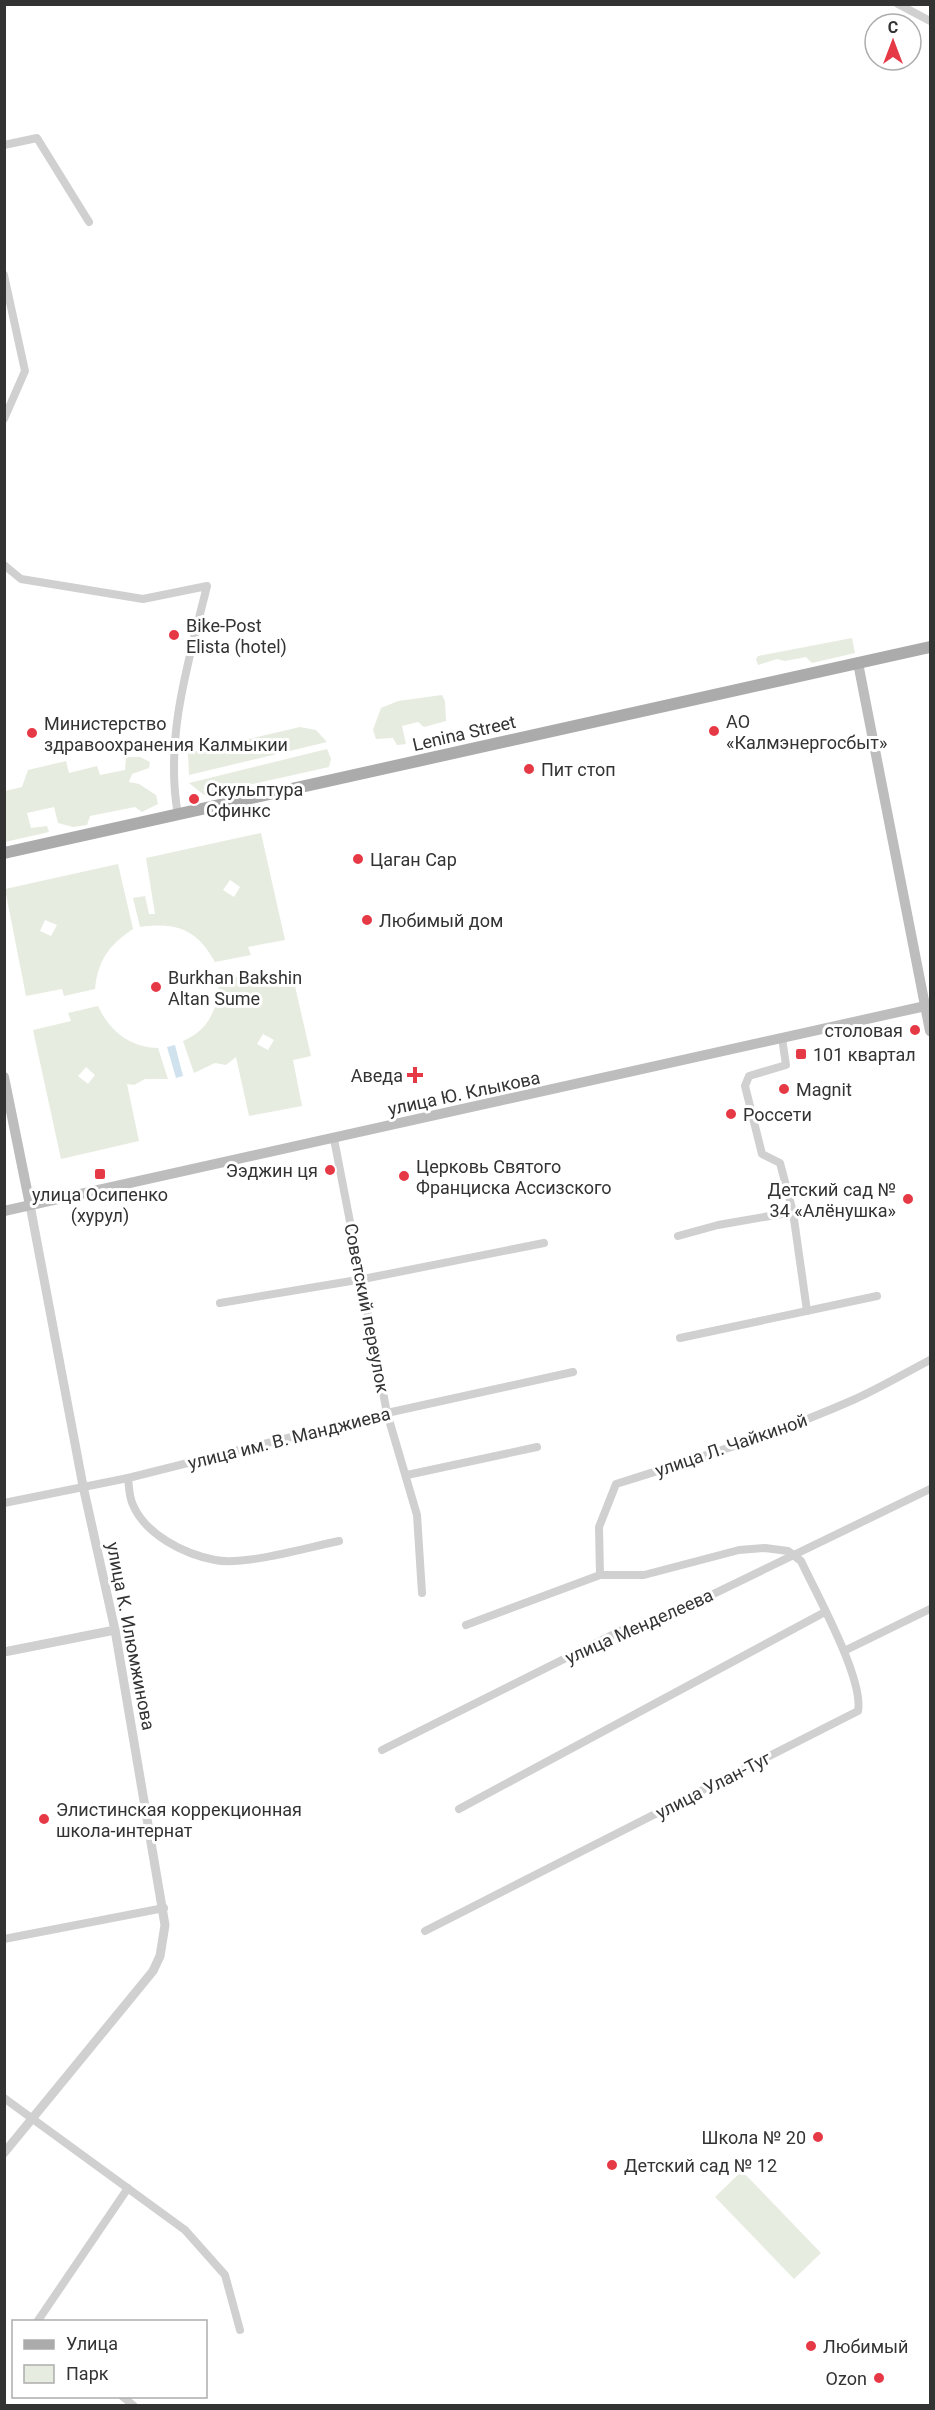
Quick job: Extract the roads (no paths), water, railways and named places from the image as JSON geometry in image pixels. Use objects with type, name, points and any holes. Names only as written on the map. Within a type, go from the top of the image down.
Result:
[{"type":"main road","name":"Lenina Street","points":[[4,853],[930,647]]},
{"type":"main road","points":[[858,663],[928,1006],[930,1031]]},
{"type":"main road","name":"улица Ю. Клыкова","points":[[4,1211],[928,1006]]},
{"type":"main road","name":"улица К. Илюмжинова","points":[[4,1077],[30,1205]]},
{"type":"street","points":[[898,4],[930,21]]},
{"type":"street","points":[[4,145],[36,138],[89,222]]},
{"type":"street","points":[[4,274],[25,371],[4,419]]},
{"type":"street","points":[[4,565],[21,579],[143,599],[207,586],[180,700],[172,784],[178,814]]},
{"type":"street","points":[[783,1038],[786,1065],[749,1076],[745,1086],[762,1154],[780,1163],[793,1212],[807,1311]]},
{"type":"street","name":"Советский переулок","points":[[333,1139],[363,1280],[387,1413],[417,1515],[422,1593]]},
{"type":"street","name":"улица К. Илюмжинова","points":[[4,2153],[153,1971],[164,1939],[164,1908],[115,1630],[83,1486],[30,1205]]},
{"type":"street","points":[[678,1236],[718,1225],[793,1212]]},
{"type":"street","points":[[220,1302],[363,1280],[544,1243]]},
{"type":"street","points":[[680,1338],[877,1296]]},
{"type":"street","name":"улица Л. Чайкиной","points":[[600,1575],[599,1527],[616,1484],[720,1452],[781,1429],[855,1399],[930,1360]]},
{"type":"street","name":"улица им. В. Манджиева","points":[[4,1503],[128,1478],[387,1413],[573,1372]]},
{"type":"street","points":[[407,1475],[537,1447]]},
{"type":"street","points":[[128,1478],[132,1504],[145,1525],[173,1544],[216,1560],[238,1560],[339,1541]]},
{"type":"street","name":"улица Менделеева","points":[[381,1750],[622,1630],[639,1630],[930,1489]]},
{"type":"street","points":[[466,1625],[600,1575],[644,1575],[740,1550],[765,1548],[788,1551],[801,1561],[844,1651],[930,1609]]},
{"type":"street","points":[[459,1809],[825,1612]]},
{"type":"street","points":[[4,1652],[115,1630]]},
{"type":"street","name":"улица Улан-Туг","points":[[425,1931],[858,1711],[860,1700],[844,1651]]},
{"type":"street","points":[[4,1939],[164,1908]]},
{"type":"street","points":[[4,2098],[185,2230],[225,2275],[240,2330]]},
{"type":"street","points":[[39,2320],[128,2188]]},
{"type":"water","points":[[175,1045],[183,1076],[176,1078],[167,1047]]},
{"type":"place","name":"Bike-Post Elista (hotel)","points":[[174,635]]},
{"type":"place","name":"АО «Калмэнергосбыт»","points":[[714,731]]},
{"type":"place","name":"Министерство здравоохранения Калмыкии","points":[[32,733]]},
{"type":"place","name":"Пит стоп","points":[[529,769]]},
{"type":"place","name":"Скульптура Сфинкс","points":[[194,799]]},
{"type":"place","name":"Цаган Сар","points":[[358,859]]},
{"type":"place","name":"Любимый дом","points":[[367,920]]},
{"type":"place","name":"Burkhan Bakshin Altan Sume","points":[[156,987]]},
{"type":"place","name":"столовая","points":[[915,1030]]},
{"type":"place","name":"101 квартал","points":[[801,1054]]},
{"type":"place","name":"Аведа","points":[[415,1075]]},
{"type":"place","name":"Magnit","points":[[784,1089]]},
{"type":"place","name":"Россети","points":[[731,1114]]},
{"type":"place","name":"Ээджин ця","points":[[330,1170]]},
{"type":"place","name":"улица Осипенко (хурул)","points":[[100,1174]]},
{"type":"place","name":"Церковь Святого Франциска Ассизского","points":[[404,1176]]},
{"type":"place","name":"Детский сад № 34 «Алёнушка»","points":[[908,1199]]},
{"type":"place","name":"Элистинская коррекционная школа-интернат","points":[[44,1819]]},
{"type":"place","name":"Школа № 20","points":[[818,2137]]},
{"type":"place","name":"Детский сад № 12","points":[[612,2165]]},
{"type":"place","name":"Любимый","points":[[811,2346]]},
{"type":"place","name":"Ozon","points":[[879,2378]]}]
